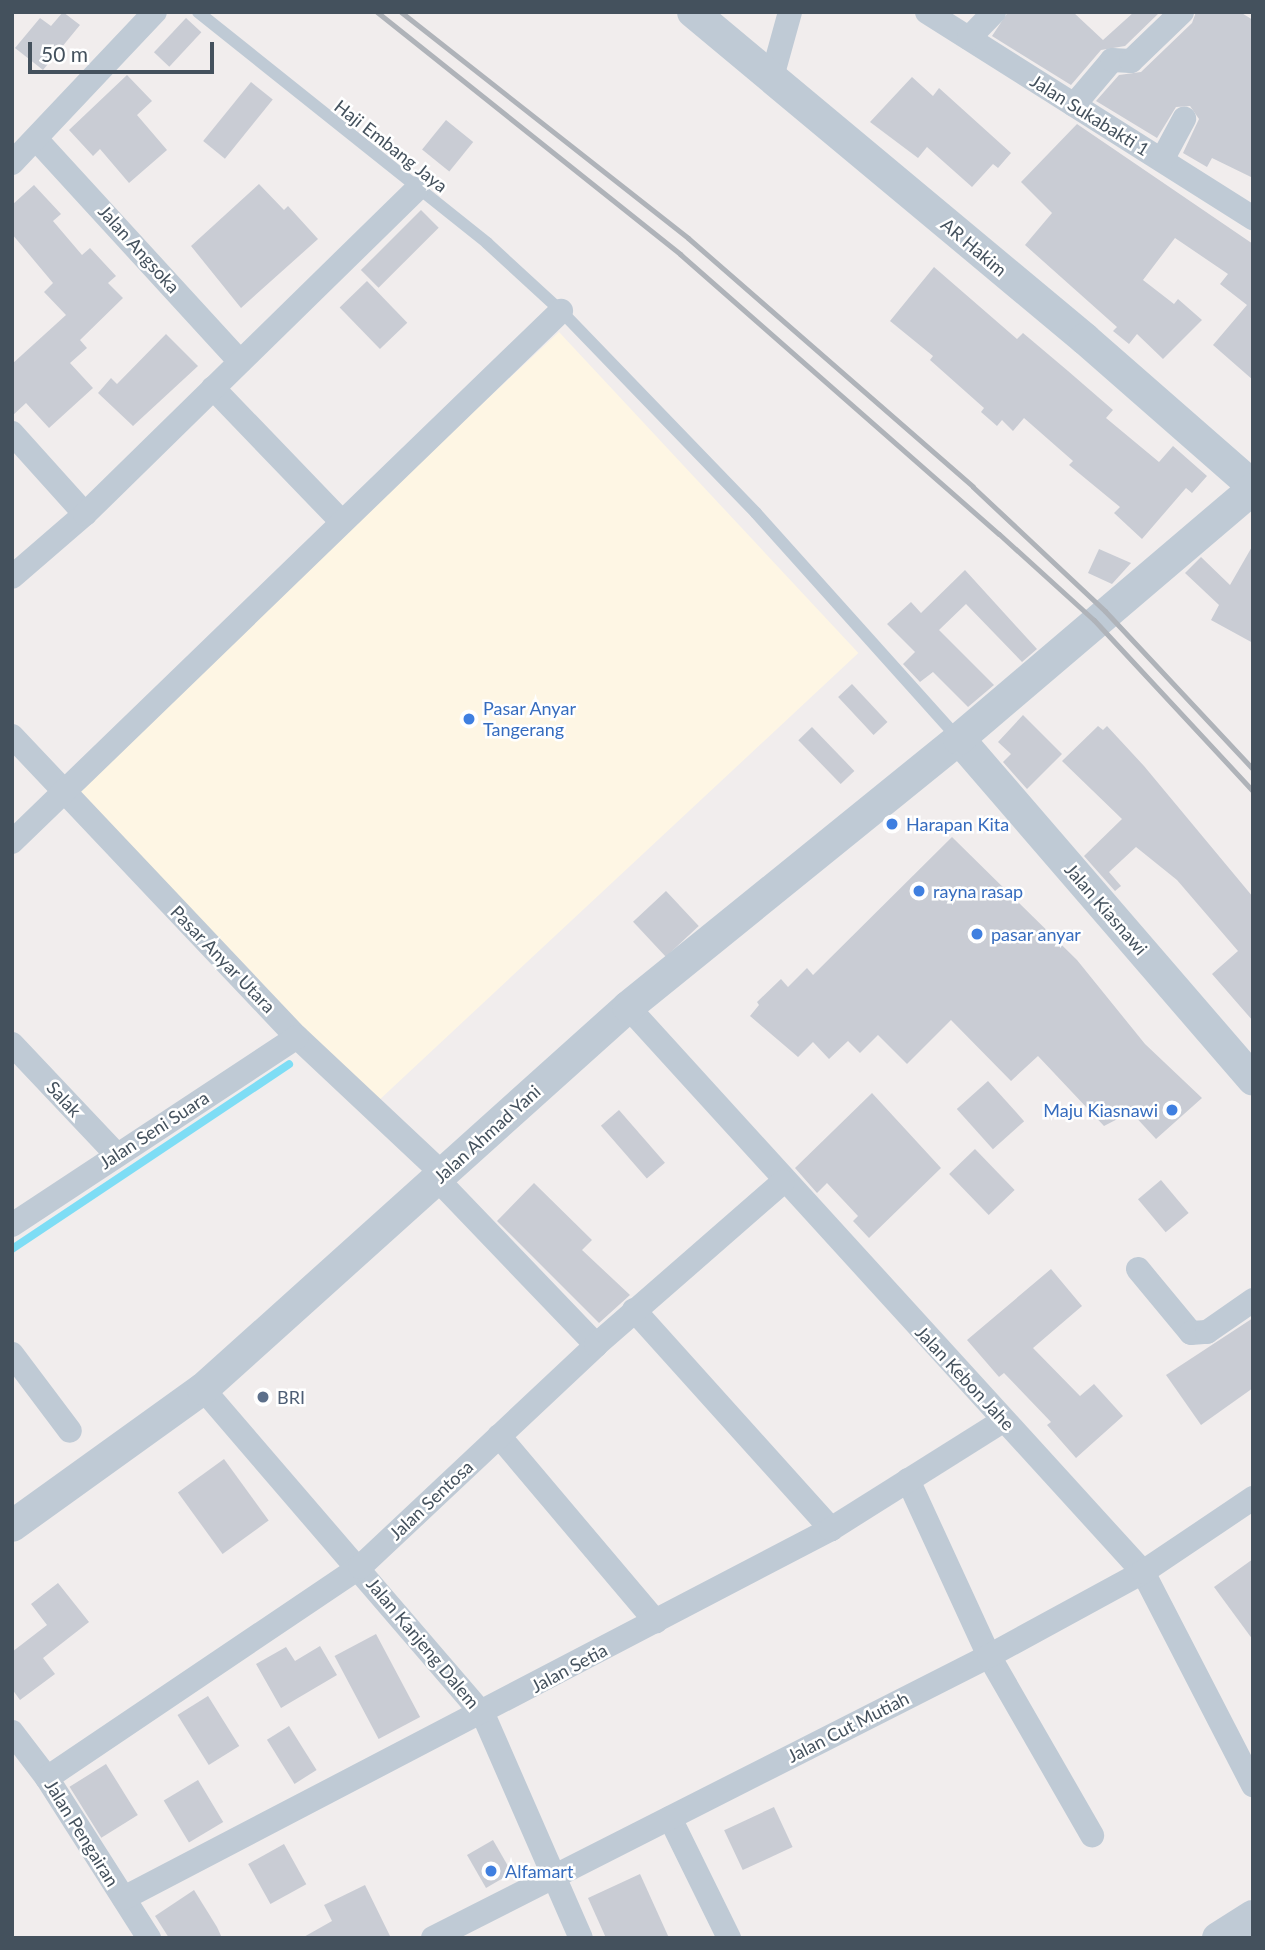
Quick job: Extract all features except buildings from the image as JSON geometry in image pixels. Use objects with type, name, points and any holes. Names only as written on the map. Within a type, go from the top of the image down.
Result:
[{"type":"street","points":[[12,163],[155,12]]},
{"type":"street","name":"AR Hakim","points":[[693,12],[1085,339],[1253,488]]},
{"type":"street","points":[[772,78],[790,12]]},
{"type":"street","name":"Jalan Sukabakti 1","points":[[928,12],[1253,218]]},
{"type":"street","points":[[969,38],[994,12]]},
{"type":"street","points":[[1074,105],[1111,60],[1131,61],[1182,12]]},
{"type":"street","points":[[1162,160],[1184,119]]},
{"type":"street","name":"Jalan Angsoka","points":[[36,139],[240,362]]},
{"type":"street","points":[[12,577],[85,514],[418,188]]},
{"type":"street","points":[[12,842],[341,521],[520,355],[561,311]]},
{"type":"street","points":[[213,388],[341,521]]},
{"type":"street","points":[[12,433],[85,514]]},
{"type":"street","name":"Jalan Ahmad Yani","points":[[12,1525],[203,1389],[628,1007],[959,739],[1253,488]]},
{"type":"street","name":"Pasar Anyar Utara","points":[[12,736],[297,1037],[440,1176],[596,1345]]},
{"type":"street","name":"Jalan Kiasnawi","points":[[959,739],[1253,1080]]},
{"type":"street","name":"Jalan Kebon Jahe","points":[[628,1007],[783,1182],[1143,1572],[1253,1785]]},
{"type":"street","name":"Jalan Seni Suara","points":[[12,1224],[297,1037]]},
{"type":"street","name":"Salak","points":[[12,1044],[116,1154]]},
{"type":"street","name":"Jalan Sentosa","points":[[47,1778],[360,1567],[634,1310],[783,1182]]},
{"type":"street","points":[[1138,1269],[1191,1332],[1207,1332],[1253,1300]]},
{"type":"street","points":[[634,1310],[831,1529]]},
{"type":"street","points":[[12,1354],[70,1430]]},
{"type":"street","name":"Jalan Kanjeng Dalem","points":[[203,1389],[360,1567],[482,1714],[581,1938]]},
{"type":"street","name":"Jalan Setia","points":[[124,1898],[482,1714],[831,1529],[1004,1420]]},
{"type":"street","points":[[499,1436],[656,1622]]},
{"type":"street","points":[[908,1480],[989,1656],[1092,1835]]},
{"type":"street","name":"Jalan Cut Mutiah","points":[[433,1938],[989,1656],[1143,1572],[1253,1497]]},
{"type":"street","name":"Jalan Pengairan","points":[[12,1732],[47,1778],[149,1938]]},
{"type":"street","points":[[670,1818],[729,1938]]},
{"type":"street","points":[[1218,1938],[1253,1916]]},
{"type":"lane","name":"Haji Embang Jaya","points":[[198,12],[418,188],[561,311],[756,513],[959,739]]},
{"type":"shaded area","name":"Pasar Anyar Tangerang","points":[[559,332],[858,653],[373,1106],[73,785]]},
{"type":"waterway","points":[[12,1249],[289,1064]]},
{"type":"railway","points":[[377,12],[680,254],[999,534],[1094,620],[1253,791]]},
{"type":"railway","points":[[401,12],[688,238],[973,487],[1105,611],[1253,769]]},
{"type":"place","name":"Pasar Anyar Tangerang","points":[[469,719]]},
{"type":"place","name":"Harapan Kita","points":[[892,824]]},
{"type":"place","name":"rayna rasap","points":[[919,891]]},
{"type":"place","name":"pasar anyar","points":[[977,934]]},
{"type":"place","name":"Maju Kiasnawi","points":[[1172,1110]]},
{"type":"place","name":"BRI","points":[[263,1397]]},
{"type":"place","name":"Alfamart","points":[[491,1871]]}]
